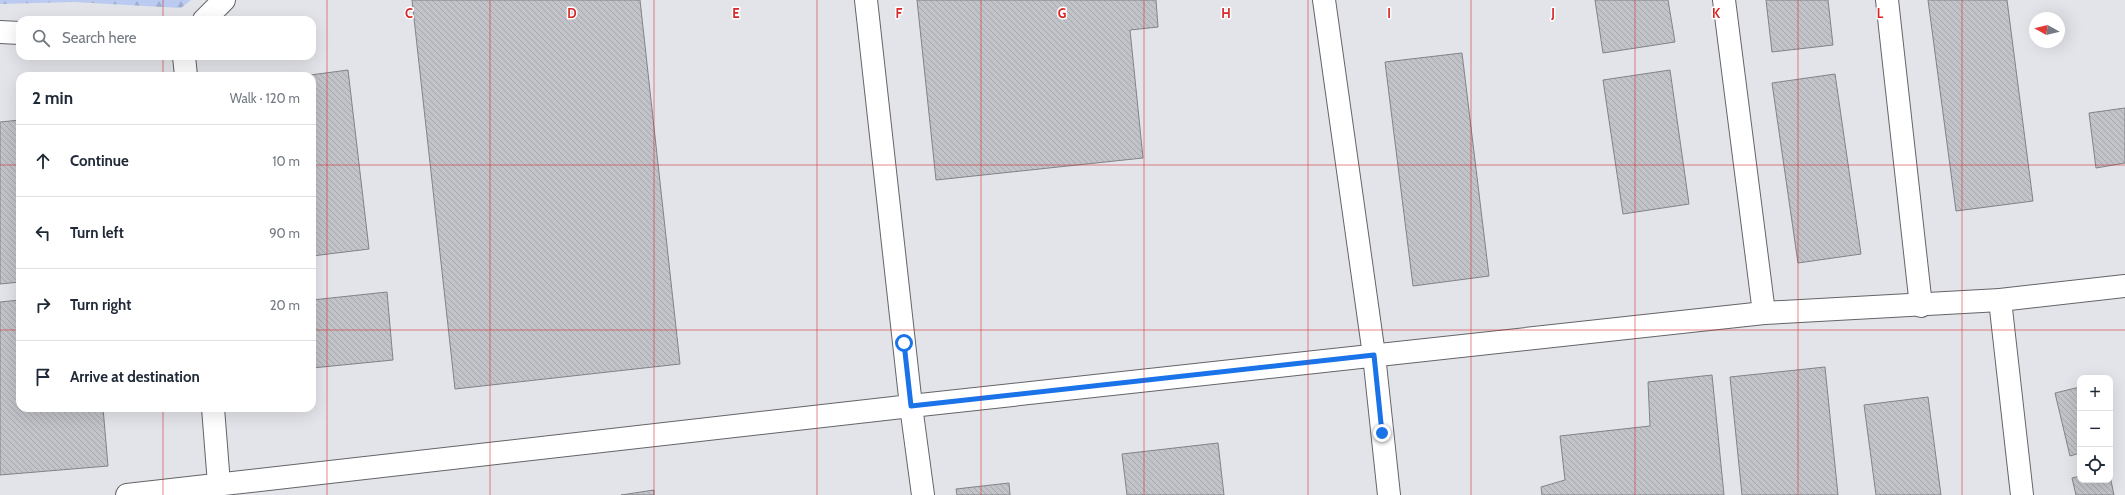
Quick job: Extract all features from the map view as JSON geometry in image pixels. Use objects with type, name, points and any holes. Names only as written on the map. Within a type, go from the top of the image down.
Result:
[{"type":"street","points":[[208,16],[224,0]]},
{"type":"street","points":[[866,0],[911,406],[923,495]]},
{"type":"street","points":[[1324,0],[1374,355],[1388,495]]},
{"type":"street","points":[[1724,0],[1764,313]]},
{"type":"street","points":[[1887,0],[1920,306]]},
{"type":"street","points":[[0,32],[16,33]]},
{"type":"street","points":[[184,60],[186,72]]},
{"type":"street","points":[[127,495],[911,406],[1764,313],[1920,306],[2000,300],[2125,286]]},
{"type":"street","points":[[2000,300],[2022,495]]},
{"type":"street","points":[[213,412],[219,484]]},
{"type":"green space","points":[[0,0],[191,0],[181,8],[74,2],[0,4]]},
{"type":"building","points":[[412,0],[640,0],[680,364],[455,389]]},
{"type":"building","points":[[917,0],[1156,0],[1158,27],[1130,30],[1143,158],[936,180]]},
{"type":"building","points":[[1595,0],[1668,0],[1675,42],[1603,53]]},
{"type":"building","points":[[1766,0],[1828,0],[1833,45],[1772,52]]},
{"type":"building","points":[[1928,0],[2007,0],[2033,201],[1956,211]]},
{"type":"building","points":[[1462,53],[1489,276],[1413,286],[1385,62]]},
{"type":"building","points":[[348,70],[369,249],[316,256],[316,74]]},
{"type":"building","points":[[1670,70],[1689,204],[1623,214],[1603,80]]},
{"type":"building","points":[[1835,74],[1861,254],[1798,263],[1772,83]]},
{"type":"building","points":[[2125,108],[2125,163],[2096,168],[2089,113]]},
{"type":"building","points":[[16,120],[16,282],[0,284],[0,122]]},
{"type":"building","points":[[387,292],[393,360],[316,368],[316,300]]},
{"type":"building","points":[[16,300],[16,412],[103,412],[108,466],[0,475],[0,302]]},
{"type":"building","points":[[1825,367],[1838,495],[1742,495],[1730,377]]},
{"type":"building","points":[[1712,375],[1724,495],[1542,495],[1541,487],[1565,480],[1560,436],[1650,426],[1648,382]]},
{"type":"building","points":[[2077,388],[2077,454],[2070,456],[2055,393]]},
{"type":"building","points":[[1928,397],[1941,495],[1876,495],[1864,405]]},
{"type":"building","points":[[1218,443],[1224,495],[1127,495],[1122,454]]},
{"type":"building","points":[[2077,477],[2077,483],[2111,483],[2114,495],[2076,495],[2072,478]]},
{"type":"building","points":[[1009,483],[1010,495],[957,495],[956,489]]},
{"type":"building","points":[[654,490],[654,495],[621,495]]},
{"type":"route","points":[[904,343],[911,406],[1374,355],[1382,433]]}]
